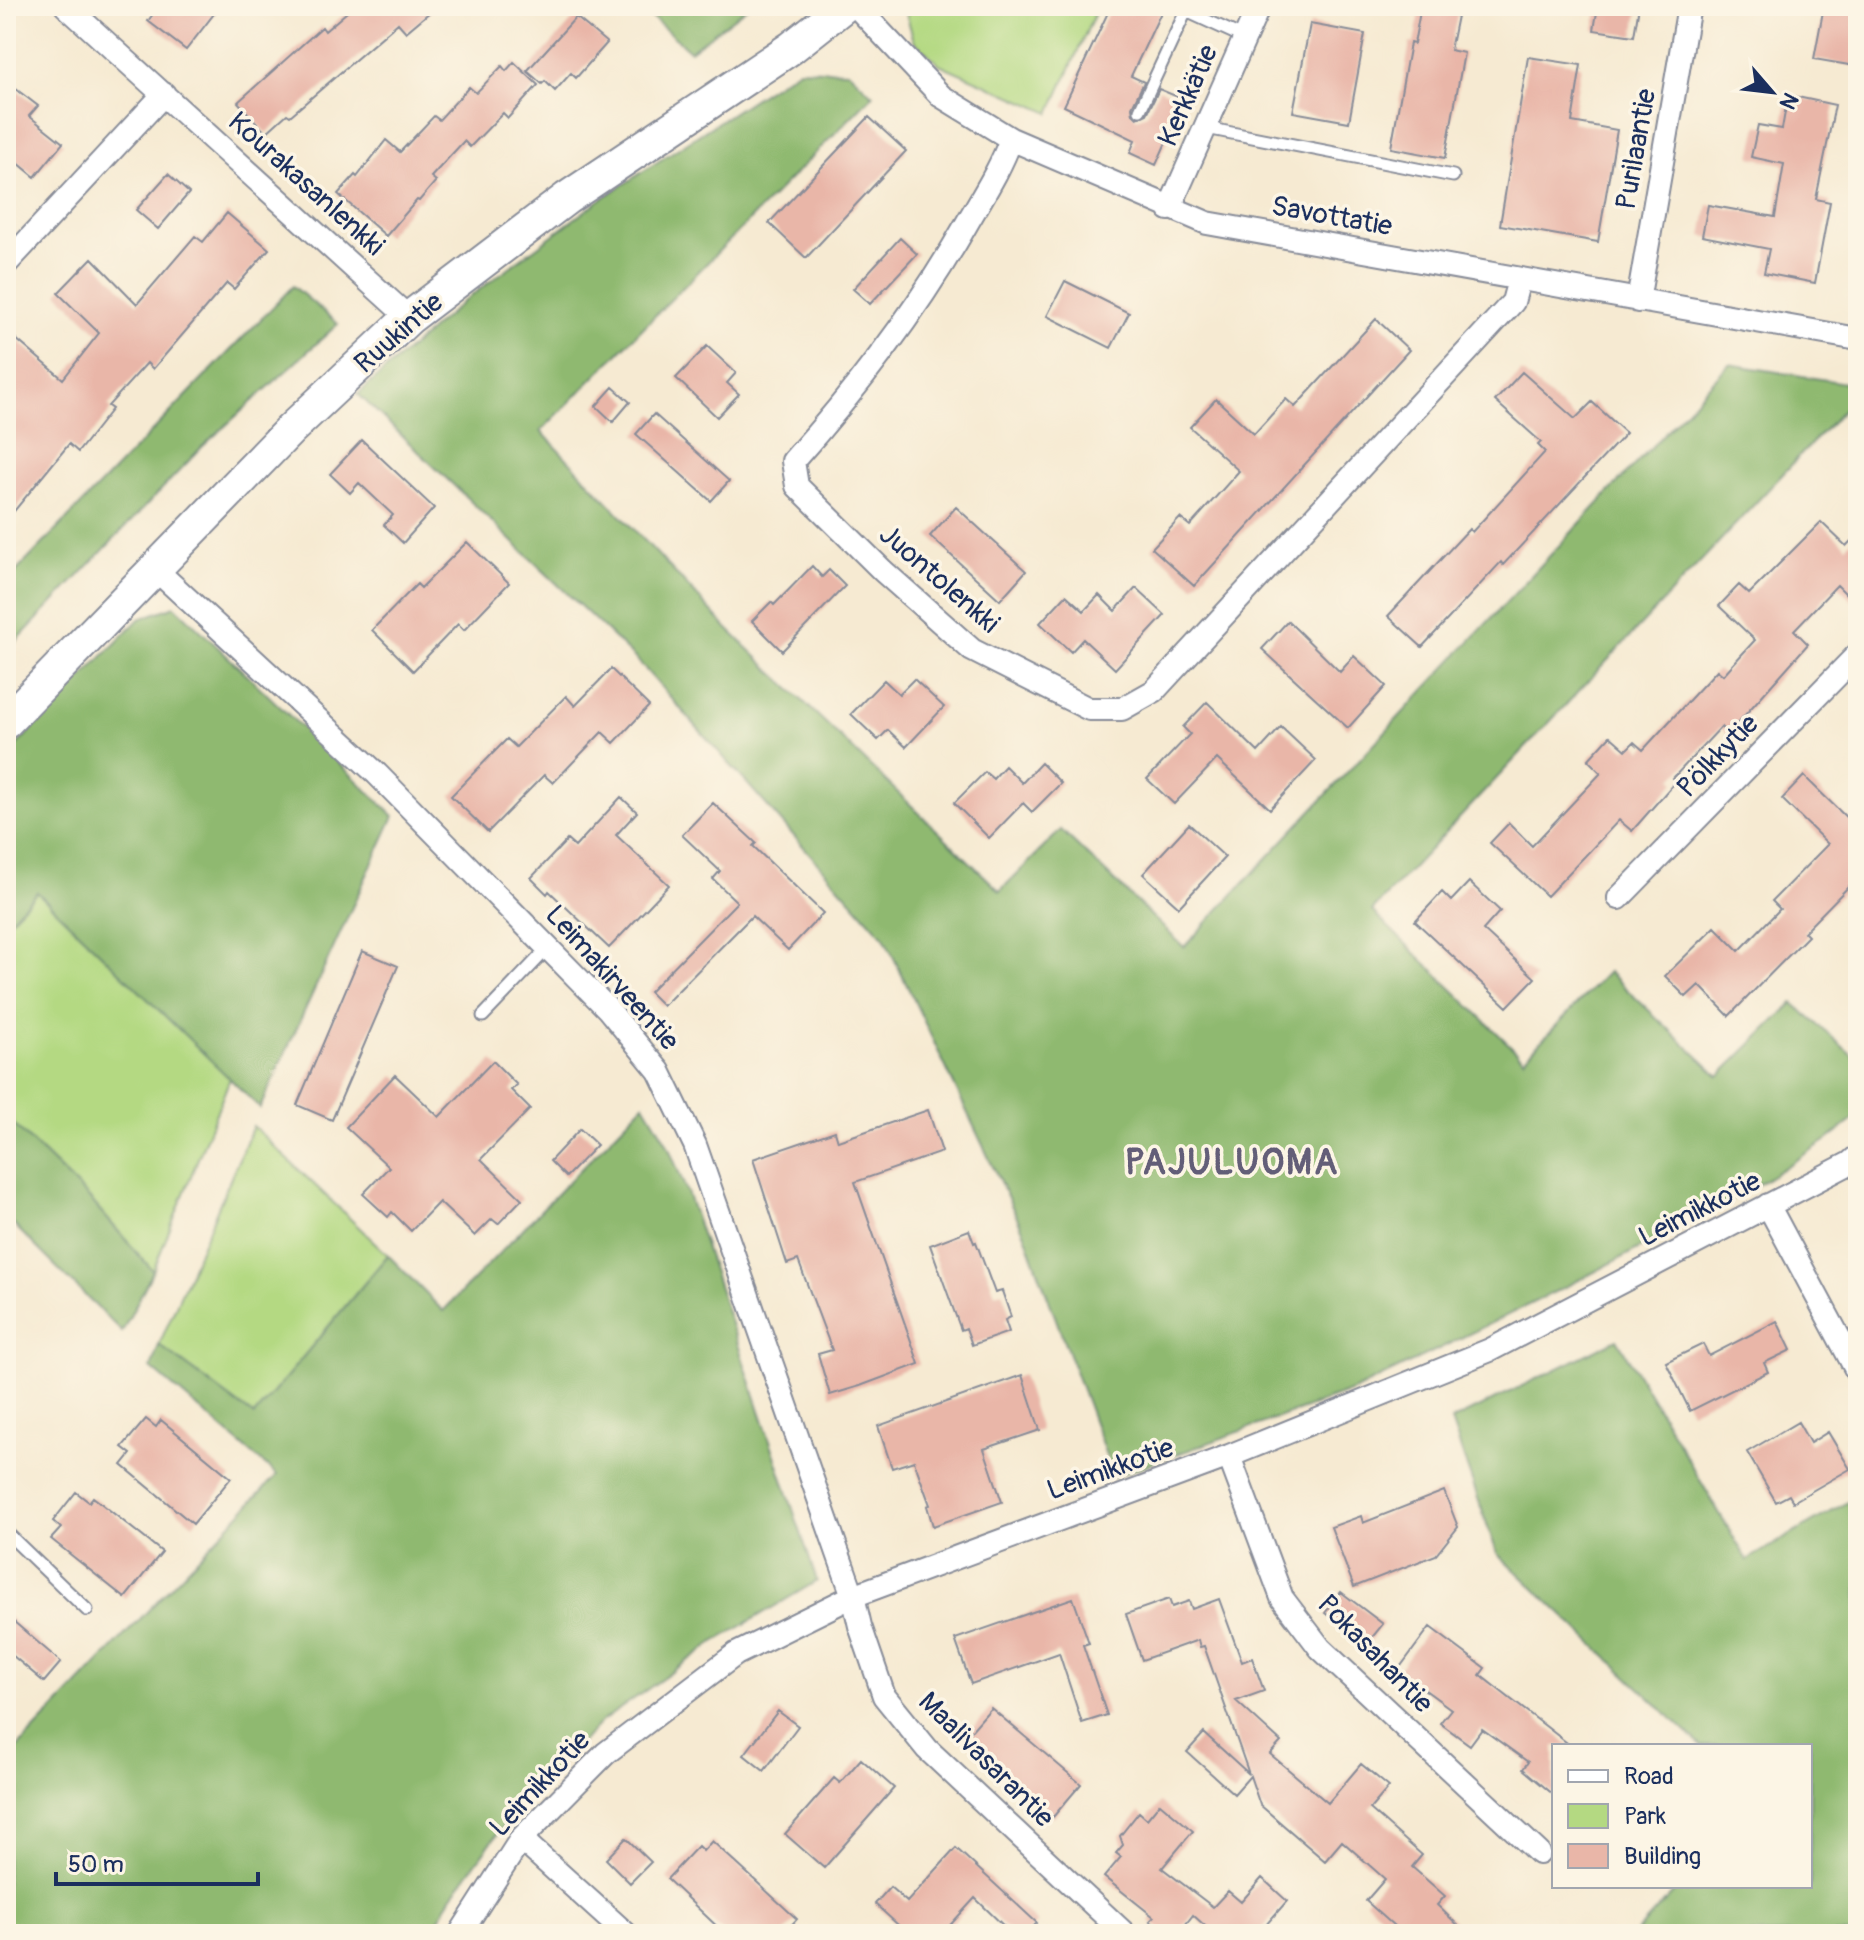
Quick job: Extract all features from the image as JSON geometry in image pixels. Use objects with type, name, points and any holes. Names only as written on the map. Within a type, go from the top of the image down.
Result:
[{"type":"street","name":"Kourakasanlenkki","points":[[66,6],[409,318]]},
{"type":"street","name":"Ruukintie","points":[[6,722],[290,430],[409,318],[567,198],[791,48],[844,6]]},
{"type":"street","name":"Savottatie","points":[[856,6],[941,96],[1011,139],[1207,223],[1858,339]]},
{"type":"street","name":"Kerkkätie","points":[[1169,209],[1259,6]]},
{"type":"street","name":"Purilaantie","points":[[1638,301],[1689,6]]},
{"type":"street","points":[[6,264],[164,94]]},
{"type":"street","name":"Juontolenkki","points":[[1011,139],[1004,159],[945,261],[896,337],[843,405],[793,461],[797,486],[883,571],[972,650],[1089,709],[1122,709],[1154,691],[1513,302],[1519,280]]},
{"type":"street","name":"Leimakirveentie","points":[[154,568],[377,774],[608,1009],[659,1071],[695,1145],[853,1596]]},
{"type":"street","name":"Pölkkytie","points":[[1619,898],[1858,654]]},
{"type":"street","name":"Leimikkotie","points":[[460,1934],[521,1839],[606,1753],[736,1654],[853,1596],[1229,1456],[1490,1350],[1850,1163],[1858,1156]]},
{"type":"street","points":[[1768,1205],[1858,1373]]},
{"type":"street","name":"Pokasahantie","points":[[1229,1456],[1282,1598],[1320,1648],[1539,1853]]},
{"type":"street","name":"Maalivasarantie","points":[[853,1596],[884,1696],[927,1749],[1125,1934]]},
{"type":"street","points":[[521,1839],[626,1934]]},
{"type":"lane","points":[[1140,110],[1186,11],[1245,38]]},
{"type":"lane","points":[[1206,128],[1453,176]]},
{"type":"lane","points":[[483,1016],[548,948]]},
{"type":"lane","points":[[6,1532],[87,1610]]},
{"type":"green space","points":[[639,6],[749,6],[690,51]]},
{"type":"green space","points":[[904,6],[1098,6],[1050,113],[939,64],[914,41]]},
{"type":"green space","points":[[799,69],[848,71],[873,95],[541,431],[728,629],[1000,891],[1061,830],[1184,947],[1729,364],[1858,385],[1858,394],[1372,911],[1524,1059],[1608,972],[1719,1076],[1793,1003],[1858,1060],[1858,1116],[1748,1191],[1583,1278],[1355,1390],[1114,1477],[1024,1232],[884,937],[637,660],[358,394],[464,301],[601,199]]},
{"type":"green space","points":[[293,286],[338,324],[202,447],[6,652],[6,582]]},
{"type":"green space","points":[[175,606],[394,816],[260,1108],[37,892],[6,924],[6,756],[139,619]]},
{"type":"green space","points":[[37,892],[230,1078],[153,1271],[90,1199],[6,1117],[6,924]]},
{"type":"green space","points":[[644,1104],[666,1141],[687,1192],[817,1581],[713,1643],[601,1722],[510,1817],[451,1897],[431,1934],[6,1934],[6,1760],[277,1475],[151,1368],[159,1345],[254,1416],[388,1255],[443,1311]]},
{"type":"green space","points":[[6,1117],[90,1199],[153,1271],[122,1332],[6,1217]]},
{"type":"green space","points":[[253,1126],[388,1255],[254,1416],[159,1345]]},
{"type":"green space","points":[[1617,1339],[1747,1560],[1858,1496],[1858,1934],[1635,1934],[1677,1888],[1812,1888],[1812,1744],[1699,1744],[1497,1553],[1451,1421]]},
{"type":"building","points":[[159,6],[220,6],[186,50],[148,21]]},
{"type":"building","points":[[354,6],[437,6],[406,32],[398,23],[266,133],[238,102],[322,27],[325,31]]},
{"type":"building","points":[[1111,6],[1164,6],[1131,76],[1144,82],[1132,107],[1137,118],[1147,114],[1159,89],[1185,100],[1156,165],[1130,153],[1135,140],[1064,106]]},
{"type":"building","points":[[1421,6],[1459,6],[1450,50],[1464,53],[1445,158],[1391,148],[1410,43],[1414,44]]},
{"type":"building","points":[[1598,6],[1639,6],[1634,36],[1594,30]]},
{"type":"building","points":[[1824,6],[1858,6],[1855,66],[1814,59]]},
{"type":"building","points":[[576,17],[607,43],[576,78],[571,73],[555,91],[527,71]]},
{"type":"building","points":[[1310,24],[1365,34],[1349,122],[1293,112]]},
{"type":"building","points":[[1528,57],[1581,65],[1572,122],[1617,130],[1598,242],[1500,225]]},
{"type":"building","points":[[514,62],[538,85],[508,118],[503,113],[470,147],[464,141],[431,177],[436,181],[386,236],[338,194],[355,175],[357,177],[386,140],[400,152],[434,116],[439,120],[469,87],[476,93],[502,66],[506,71]]},
{"type":"building","points":[[16,89],[38,106],[29,116],[63,143],[35,177],[6,153],[6,97],[9,99]]},
{"type":"building","points":[[1788,95],[1835,105],[1816,199],[1830,202],[1815,283],[1764,273],[1769,249],[1702,236],[1708,205],[1775,217],[1784,164],[1751,157],[1758,125],[1782,129]]},
{"type":"building","points":[[869,117],[906,151],[806,258],[769,223]]},
{"type":"building","points":[[168,174],[189,193],[158,229],[136,210]]},
{"type":"building","points":[[227,213],[269,249],[234,289],[227,283],[153,369],[147,363],[108,406],[112,409],[78,452],[69,444],[6,521],[6,351],[16,339],[63,379],[99,333],[58,293],[92,258],[137,304],[195,236],[203,242]]},
{"type":"building","points":[[900,238],[917,254],[870,304],[853,289]]},
{"type":"building","points":[[1065,281],[1129,313],[1111,348],[1047,316]]},
{"type":"building","points":[[1376,319],[1409,350],[1194,586],[1152,548],[1180,518],[1190,526],[1239,471],[1190,427],[1216,399],[1254,434],[1286,399],[1295,407]]},
{"type":"building","points":[[707,346],[736,373],[727,383],[739,394],[717,417],[676,378]]},
{"type":"building","points":[[1522,372],[1575,419],[1592,402],[1626,433],[1422,647],[1388,616],[1469,529],[1472,532],[1545,452],[1538,445],[1541,442],[1495,401]]},
{"type":"building","points":[[613,387],[630,402],[613,422],[596,406]]},
{"type":"building","points":[[654,414],[729,481],[711,501],[636,434]]},
{"type":"building","points":[[362,440],[434,508],[403,543],[384,525],[393,515],[359,483],[350,493],[330,474]]},
{"type":"building","points":[[956,507],[1026,571],[1000,600],[930,536]]},
{"type":"building","points":[[1821,522],[1846,546],[1858,534],[1858,606],[1837,585],[1794,630],[1808,644],[1728,734],[1721,727],[1673,778],[1676,781],[1632,831],[1619,820],[1547,896],[1490,843],[1509,823],[1532,846],[1601,773],[1588,760],[1610,736],[1626,750],[1634,742],[1643,750],[1717,670],[1723,675],[1755,640],[1719,606],[1739,585],[1749,594]]},
{"type":"building","points":[[467,542],[509,583],[464,630],[458,624],[413,671],[372,630],[417,584],[421,588]]},
{"type":"building","points":[[812,566],[822,577],[829,570],[845,586],[782,651],[752,621],[771,602],[774,605]]},
{"type":"building","points":[[1136,588],[1165,615],[1115,669],[1083,639],[1071,652],[1040,623],[1066,595],[1084,611],[1099,595],[1115,611]]},
{"type":"building","points":[[1288,621],[1340,672],[1354,656],[1386,686],[1348,728],[1262,649]]},
{"type":"building","points":[[611,669],[649,706],[614,743],[602,732],[553,783],[544,775],[488,832],[451,796],[507,739],[516,747],[566,696],[575,706]]},
{"type":"building","points":[[914,679],[944,707],[906,747],[888,730],[878,740],[851,714],[884,680],[899,694]]},
{"type":"building","points":[[1207,702],[1258,752],[1281,727],[1316,760],[1270,809],[1217,759],[1174,804],[1147,779],[1190,734],[1183,727]]},
{"type":"building","points":[[1041,763],[1061,783],[1032,812],[1023,803],[989,838],[954,803],[985,772],[993,779],[1005,766],[1022,783]]},
{"type":"building","points":[[1804,776],[1858,829],[1858,877],[1804,932],[1808,936],[1729,1016],[1699,985],[1686,997],[1665,976],[1715,927],[1739,951],[1780,909],[1772,901],[1828,844],[1782,799]]},
{"type":"building","points":[[621,797],[637,812],[616,835],[669,885],[609,948],[531,878],[567,840],[575,847]]},
{"type":"building","points":[[713,803],[823,913],[788,950],[752,916],[663,1006],[649,992],[737,902],[713,879],[720,871],[682,835]]},
{"type":"building","points":[[1189,824],[1225,857],[1179,907],[1143,874]]},
{"type":"building","points":[[1469,882],[1500,911],[1483,930],[1535,978],[1507,1007],[1415,921],[1442,892],[1451,901]]},
{"type":"building","points":[[362,951],[398,966],[332,1120],[297,1105]]},
{"type":"building","points":[[493,1061],[517,1085],[511,1090],[530,1109],[481,1159],[522,1199],[498,1224],[492,1219],[475,1236],[439,1202],[411,1231],[392,1212],[388,1217],[363,1194],[389,1167],[346,1127],[395,1075],[439,1117]]},
{"type":"building","points":[[928,1110],[942,1152],[855,1182],[919,1364],[830,1395],[818,1354],[832,1350],[798,1260],[787,1264],[753,1159],[835,1131],[838,1141]]},
{"type":"building","points":[[580,1129],[597,1145],[566,1177],[550,1161]]},
{"type":"building","points":[[969,1230],[995,1293],[1002,1291],[1011,1317],[1005,1320],[1009,1332],[972,1345],[966,1328],[961,1330],[930,1245]]},
{"type":"building","points":[[1777,1321],[1791,1350],[1764,1363],[1768,1372],[1690,1411],[1666,1362],[1703,1344],[1709,1356]]},
{"type":"building","points":[[1022,1375],[1040,1430],[984,1449],[1002,1502],[933,1526],[927,1506],[930,1505],[914,1461],[892,1468],[878,1426]]},
{"type":"building","points":[[146,1419],[156,1427],[161,1420],[231,1478],[193,1524],[122,1465],[131,1454],[122,1447]]},
{"type":"building","points":[[1798,1422],[1810,1443],[1828,1432],[1850,1469],[1793,1502],[1789,1495],[1776,1502],[1747,1452]]},
{"type":"building","points":[[1444,1491],[1458,1527],[1436,1555],[1354,1587],[1331,1527],[1361,1516],[1363,1523]]},
{"type":"building","points":[[76,1492],[89,1502],[93,1497],[162,1552],[125,1598],[51,1539],[61,1528],[53,1521]]},
{"type":"building","points":[[1341,1592],[1383,1624],[1366,1645],[1325,1613]]},
{"type":"building","points":[[1073,1598],[1089,1643],[1083,1645],[1107,1715],[1082,1723],[1059,1653],[971,1684],[955,1639]]},
{"type":"building","points":[[1169,1599],[1172,1607],[1189,1601],[1192,1609],[1219,1599],[1242,1662],[1252,1658],[1264,1691],[1236,1701],[1281,1742],[1270,1754],[1328,1803],[1361,1764],[1389,1787],[1370,1809],[1422,1855],[1412,1867],[1445,1896],[1437,1905],[1467,1934],[1403,1934],[1366,1901],[1385,1879],[1342,1841],[1325,1861],[1260,1805],[1250,1776],[1234,1794],[1187,1752],[1204,1733],[1249,1774],[1204,1646],[1200,1647],[1198,1640],[1142,1660],[1126,1614]]},
{"type":"building","points":[[6,1615],[61,1662],[44,1682],[6,1650]]},
{"type":"building","points":[[1430,1627],[1485,1668],[1480,1675],[1568,1744],[1552,1744],[1552,1793],[1523,1769],[1528,1762],[1482,1729],[1470,1745],[1440,1723],[1451,1709],[1398,1670]]},
{"type":"building","points":[[991,1708],[1081,1784],[1053,1817],[963,1740]]},
{"type":"building","points":[[778,1711],[798,1726],[764,1771],[744,1755]]},
{"type":"building","points":[[861,1759],[894,1788],[824,1868],[785,1834],[834,1778],[840,1783]]},
{"type":"building","points":[[1160,1803],[1193,1831],[1162,1868],[1213,1907],[1228,1891],[1241,1902],[1262,1878],[1287,1901],[1258,1934],[1214,1934],[1193,1915],[1178,1934],[1167,1934],[1150,1921],[1154,1917],[1104,1877],[1121,1857],[1116,1853],[1123,1845],[1120,1836],[1139,1812],[1147,1819]]},
{"type":"building","points":[[626,1838],[651,1862],[630,1883],[606,1859]]},
{"type":"building","points":[[712,1841],[797,1919],[783,1934],[725,1934],[667,1879],[698,1846],[703,1851]]},
{"type":"building","points":[[956,1848],[1037,1923],[1026,1934],[1012,1934],[975,1898],[942,1934],[908,1934],[875,1904],[890,1887],[907,1902]]},
{"type":"district","name":"PAJULUOMA","points":[[1232,1161]]}]
